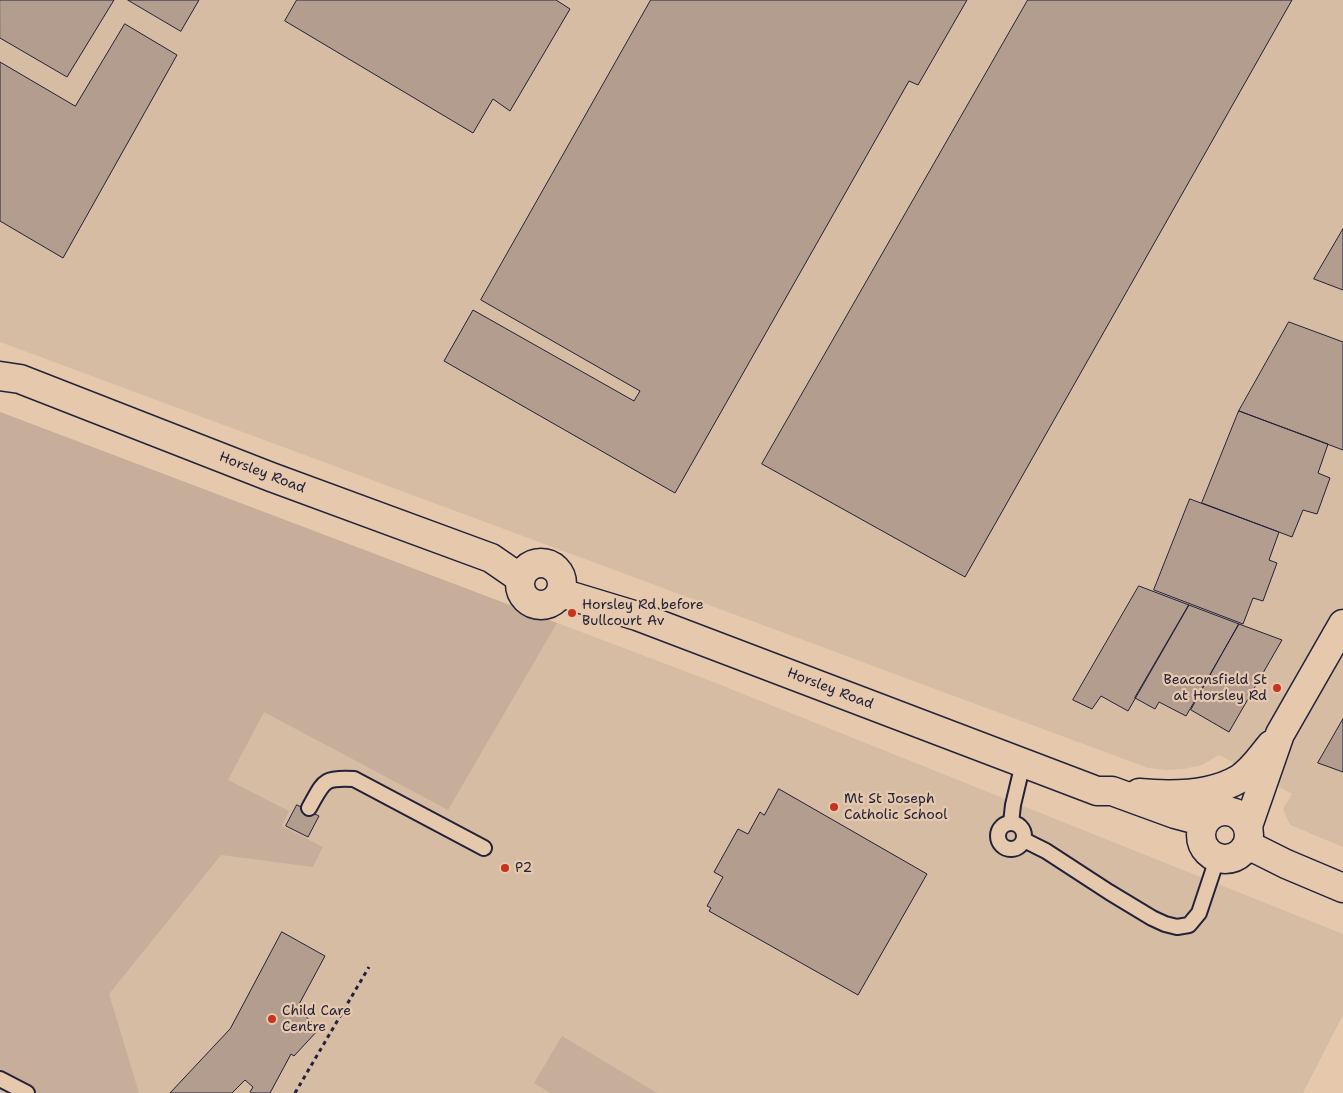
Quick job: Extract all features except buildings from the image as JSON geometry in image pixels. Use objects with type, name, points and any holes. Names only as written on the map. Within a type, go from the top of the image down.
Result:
[{"type":"main road","name":"Horsley Road","points":[[0,376],[20,379],[271,477],[490,558],[520,578],[529,566],[542,562],[549,564],[560,572],[563,586],[561,593],[637,616],[1023,762],[1105,791],[1107,805],[1211,834]]},
{"type":"main road","points":[[1105,791],[1185,794],[1222,786],[1239,779],[1252,768],[1280,734],[1343,624]]},
{"type":"main road","points":[[1211,834],[1224,860],[1238,856],[1248,836],[1280,734]]},
{"type":"main road","points":[[1211,834],[1239,779]]},
{"type":"main road","points":[[1211,834],[1223,811],[1235,813],[1245,821],[1248,836],[1286,864],[1343,888]]},
{"type":"lane","points":[[1011,822],[1023,762]]},
{"type":"lane","points":[[309,808],[322,785],[334,778],[354,779],[484,848]]},
{"type":"lane","points":[[1011,822],[1020,826],[1024,832],[1024,840],[1016,848],[1008,848],[1001,845],[998,838],[999,830],[1011,822]]},
{"type":"lane","points":[[1024,840],[1046,851],[1152,918],[1177,927],[1189,925],[1199,912],[1211,834]]},
{"type":"lane","points":[[0,1079],[27,1093]]},
{"type":"path","points":[[295,1093],[369,967]]},
{"type":"shaded area","points":[[0,0],[1343,0],[1343,847],[1290,825],[1283,809],[1292,794],[1219,755],[1202,765],[1184,769],[1148,768],[0,342]]},
{"type":"shaded area","points":[[0,412],[711,681],[1343,934],[1343,1015],[1303,1093],[0,1093]]},
{"type":"shaded area","points":[[0,412],[557,623],[448,810],[264,712],[228,780],[289,811],[282,826],[323,847],[313,867],[221,855],[109,994],[139,1093],[35,1093],[0,1074]]},
{"type":"shaded area","points":[[562,1036],[657,1093],[550,1093],[534,1083]]},
{"type":"place","name":"Horsley Rd before Bullcourt Av","points":[[572,613]]},
{"type":"place","name":"Beaconsfield St at Horsley Rd","points":[[1277,688]]},
{"type":"place","name":"Mt St Joseph Catholic School","points":[[834,807]]},
{"type":"place","name":"P2","points":[[505,868]]},
{"type":"place","name":"Child Care Centre","points":[[272,1019]]}]
